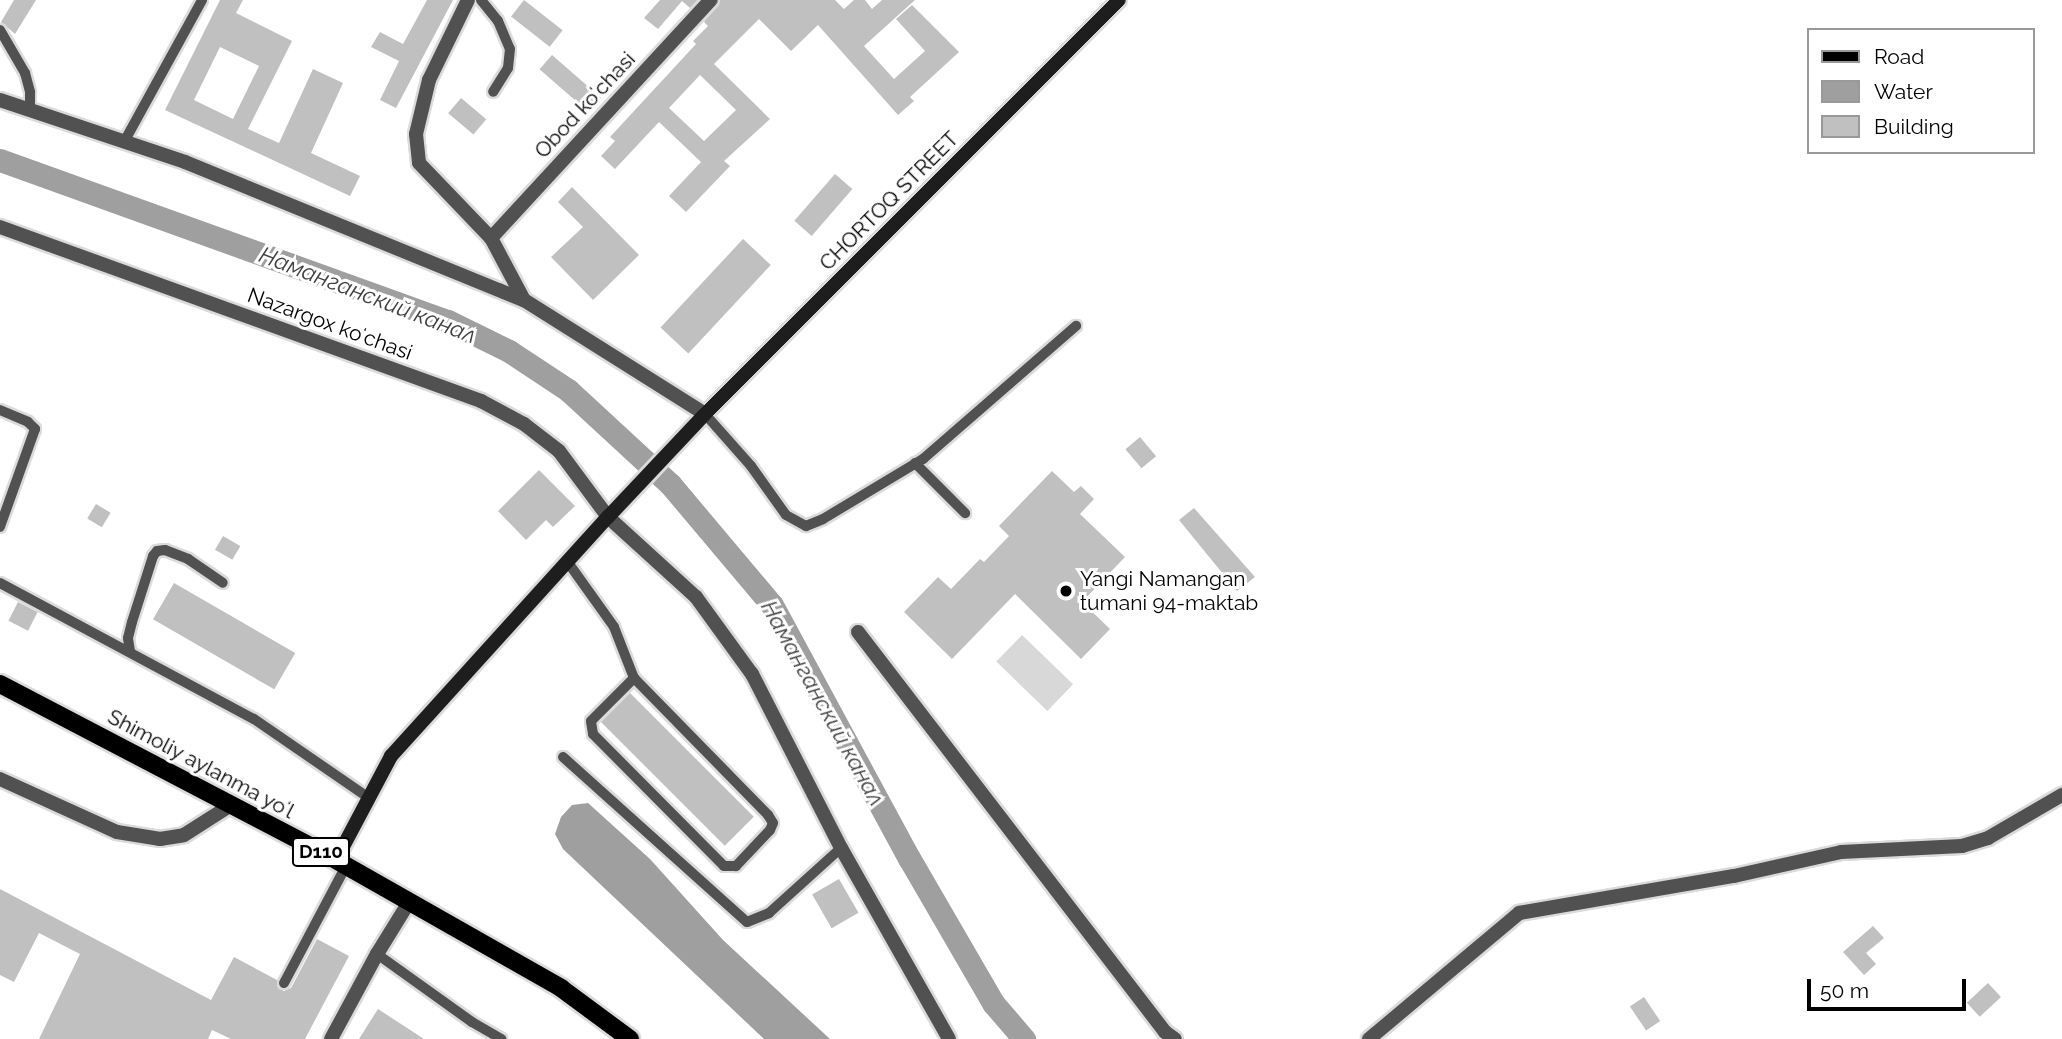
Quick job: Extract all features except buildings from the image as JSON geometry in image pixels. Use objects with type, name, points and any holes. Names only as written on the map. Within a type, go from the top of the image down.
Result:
[{"type":"main road","name":"CHORTOQ STREET","points":[[341,863],[369,798],[391,756],[688,431],[1119,0]]},
{"type":"main road","name":"Shimoliy aylanma yoʻl","points":[[0,684],[341,863],[561,988],[630,1039]]},
{"type":"street","points":[[468,0],[429,80],[416,134],[419,163],[491,238],[524,300]]},
{"type":"street","name":"Obod koʻchasi","points":[[491,238],[711,0]]},
{"type":"street","points":[[0,100],[185,162],[524,300],[705,414]]},
{"type":"street","name":"Nazargox koʻchasi","points":[[0,227],[481,401],[524,424],[559,451],[612,512],[696,597],[752,674],[841,848],[949,1039]]},
{"type":"street","points":[[858,632],[1165,1032],[1175,1039]]},
{"type":"street","points":[[0,779],[117,832],[160,839],[184,835],[230,805]]},
{"type":"street","points":[[1369,1039],[1519,913],[1734,876],[1841,852],[1962,846],[1988,838],[2062,795]]},
{"type":"street","points":[[331,1039],[377,954],[410,902]]},
{"type":"lane","points":[[124,142],[202,0]]},
{"type":"lane","points":[[481,0],[498,22],[510,49],[508,68],[493,92]]},
{"type":"lane","points":[[0,30],[25,73],[30,92],[30,110]]},
{"type":"lane","points":[[705,414],[751,466],[786,515],[806,526],[823,519],[915,463],[957,433],[1076,326]]},
{"type":"lane","points":[[0,410],[28,422],[35,429],[0,527]]},
{"type":"lane","points":[[915,463],[965,513]]},
{"type":"lane","points":[[130,652],[128,638],[132,622],[157,551],[165,550],[188,559],[223,583]]},
{"type":"lane","points":[[568,561],[614,627],[635,678],[773,823],[770,830],[736,866],[724,866],[593,734],[591,721],[635,678]]},
{"type":"lane","points":[[0,583],[254,719],[369,798]]},
{"type":"lane","points":[[563,757],[747,922],[769,913],[841,848]]},
{"type":"lane","points":[[284,983],[341,863]]},
{"type":"lane","points":[[377,954],[502,1039]]},
{"type":"shaded area","points":[[1022,635],[1073,684],[1047,711],[996,662]]},
{"type":"water","points":[[588,803],[650,859],[723,940],[830,1039],[764,1039],[563,849],[555,834],[561,817],[572,805]]},
{"type":"waterway","name":"Наманганский канал","points":[[0,160],[448,321],[509,351],[568,390],[670,484],[772,605],[909,858],[993,1003],[1024,1039]]},
{"type":"place","name":"Yangi Namangan tumani 94-maktab","points":[[1066,591]]}]
